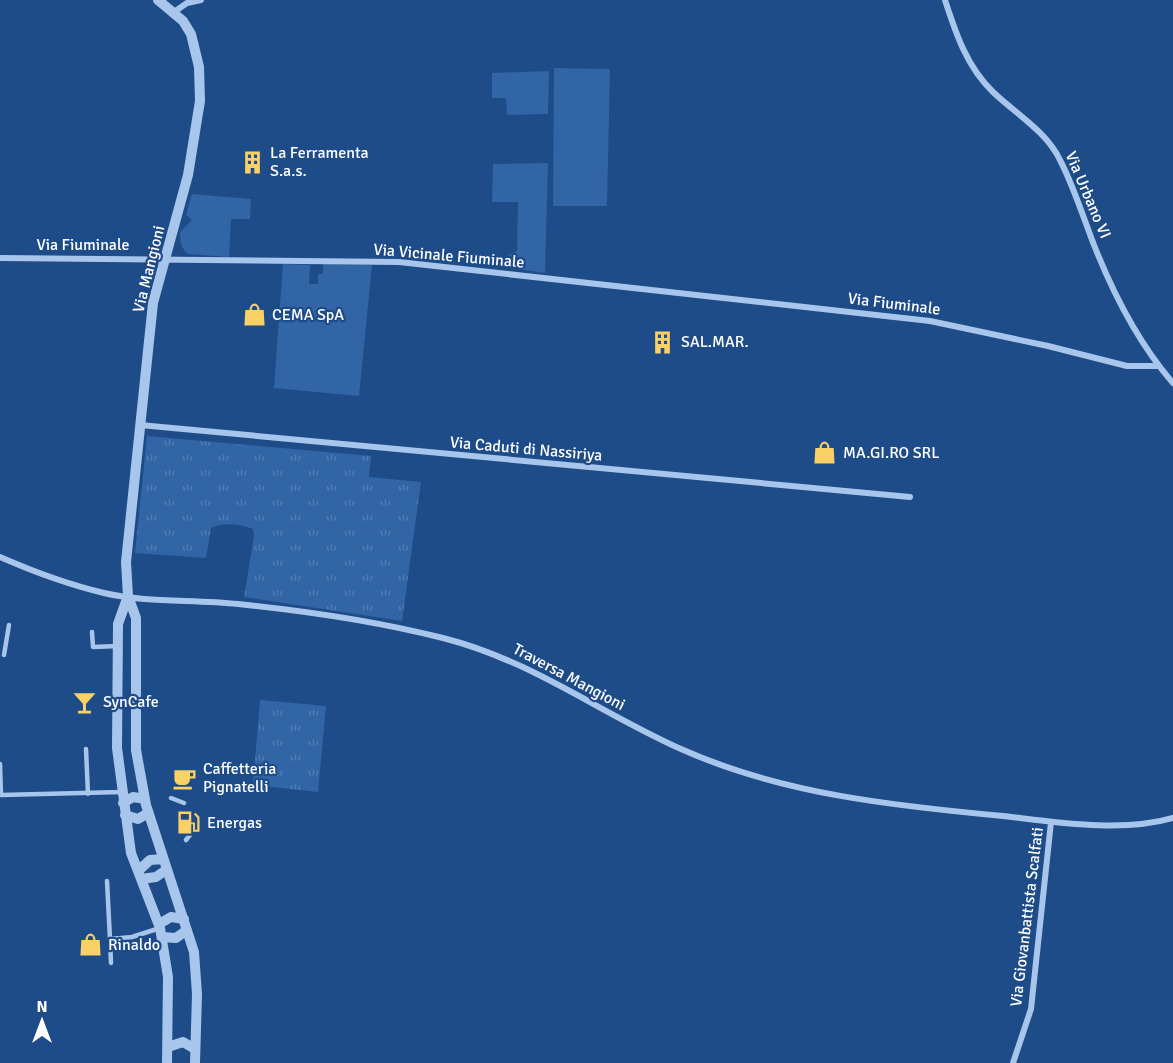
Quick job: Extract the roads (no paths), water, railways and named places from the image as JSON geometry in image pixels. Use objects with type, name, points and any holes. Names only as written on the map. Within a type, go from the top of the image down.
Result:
[{"type":"street","name":"Via Mangioni","points":[[158,0],[174,12],[191,34],[200,67],[200,101],[190,184],[153,303],[126,562],[128,596],[136,618],[138,650],[136,750],[148,813],[194,952],[197,994],[195,1063]]},
{"type":"street","points":[[174,12],[186,2],[201,0]]},
{"type":"street","name":"Via Urbano VI","points":[[945,0],[960,43],[974,69],[992,91],[1037,131],[1060,160],[1100,259],[1126,312],[1159,366],[1173,383]]},
{"type":"street","name":"Via Fiuminale","points":[[0,258],[166,259]]},
{"type":"street","name":"Via Vicinale Fiuminale","points":[[166,259],[399,262],[622,288]]},
{"type":"street","name":"Via Fiuminale","points":[[622,288],[930,321],[1048,346],[1127,366],[1159,366]]},
{"type":"street","name":"Via Caduti di Nassiriya","points":[[140,425],[910,497]]},
{"type":"street","name":"Traversa Mangioni","points":[[0,556],[105,593],[237,604],[320,614],[444,638],[486,650],[526,666],[618,719],[730,769],[898,807],[1051,822]]},
{"type":"street","name":"Via Mangioni","points":[[128,596],[118,624],[117,716],[122,798],[131,853],[160,930],[168,977],[167,1063]]},
{"type":"street","points":[[118,650],[138,650]]},
{"type":"street","points":[[117,716],[127,724],[137,717]]},
{"type":"street","points":[[122,798],[145,799]]},
{"type":"street","points":[[125,815],[138,819],[148,813]]},
{"type":"street","name":"Via Giovanbattista Scalfati","points":[[1013,1063],[1031,1009],[1051,822],[1128,824],[1158,822],[1173,818]]},
{"type":"street","points":[[150,860],[164,865],[156,876],[139,875],[150,860]]},
{"type":"street","points":[[171,917],[185,924],[176,938],[160,930],[171,917]]},
{"type":"street","points":[[168,1047],[183,1042],[195,1049]]},
{"type":"lane","points":[[4,655],[9,625]]},
{"type":"lane","points":[[92,632],[93,646],[118,650]]},
{"type":"lane","points":[[86,749],[88,794]]},
{"type":"lane","points":[[0,764],[0,795],[88,794],[122,798]]},
{"type":"lane","points":[[171,798],[184,803]]},
{"type":"lane","points":[[186,840],[193,831]]},
{"type":"lane","points":[[108,880],[111,963]]},
{"type":"lane","points":[[110,939],[132,937],[160,930]]},
{"type":"place","name":"La Ferramenta S.a.s.","points":[[252,162]]},
{"type":"place","name":"CEMA SpA","points":[[254,315]]},
{"type":"place","name":"SAL.MAR.","points":[[663,342]]},
{"type":"place","name":"MA.GI.RO SRL","points":[[825,453]]},
{"type":"place","name":"SynCafe","points":[[85,702]]},
{"type":"place","name":"Caffetteria Pignatelli","points":[[185,778]]},
{"type":"place","name":"Energas","points":[[189,823]]},
{"type":"place","name":"Rinaldo","points":[[90,945]]}]
